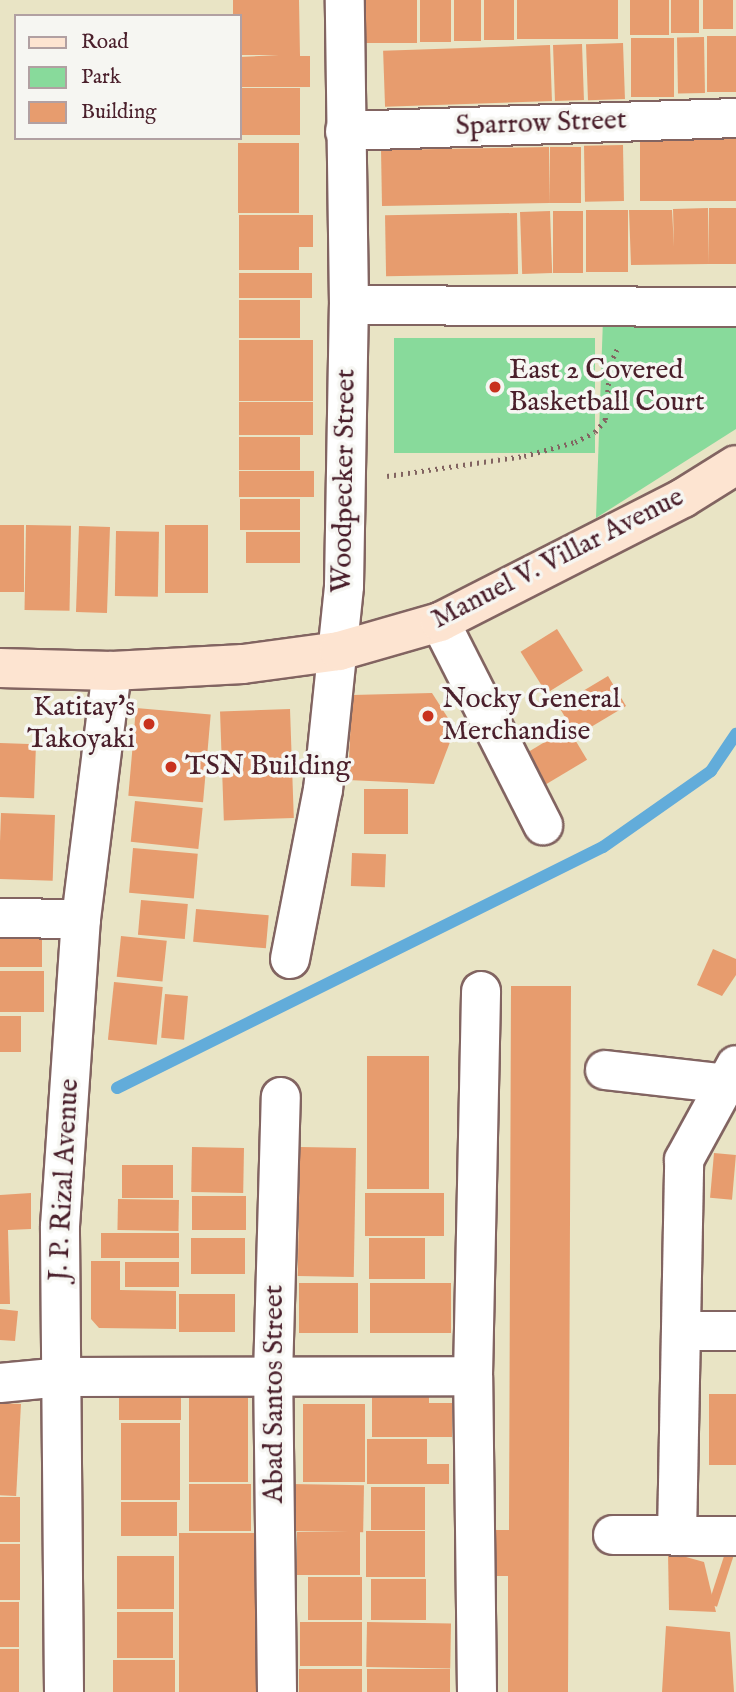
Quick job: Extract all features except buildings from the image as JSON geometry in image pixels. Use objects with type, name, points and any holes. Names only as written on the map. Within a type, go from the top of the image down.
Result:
[{"type":"street","name":"Woodpecker Street","points":[[290,959],[323,790],[339,651],[347,488],[349,305],[345,0]]},
{"type":"street","name":"Sparrow Street","points":[[345,131],[736,118]]},
{"type":"street","points":[[349,305],[736,307]]},
{"type":"street","name":"Manuel V. Villar Avenue","points":[[0,668],[111,671],[243,664],[339,651],[440,622],[683,498],[736,465]]},
{"type":"street","points":[[440,622],[543,825]]},
{"type":"street","name":"J. P. Rizal Avenue","points":[[64,1692],[60,1226],[81,919],[111,671]]},
{"type":"street","points":[[0,918],[81,919]]},
{"type":"street","points":[[477,1692],[473,1376],[481,991]]},
{"type":"street","points":[[605,1070],[732,1077],[684,1160],[677,1536]]},
{"type":"street","name":"Abad Santos Street","points":[[277,1692],[273,1376],[281,1097]]},
{"type":"street","points":[[682,1331],[736,1331]]},
{"type":"street","points":[[0,1382],[61,1377],[473,1376]]},
{"type":"street","points":[[613,1535],[736,1536]]},
{"type":"path","points":[[347,488],[418,468],[524,456],[575,442],[605,420],[610,364],[617,348],[628,348]]},
{"type":"green space","points":[[736,318],[736,429],[596,518],[603,319]]},
{"type":"green space","name":"East 2 Covered Basketball Court","points":[[394,338],[595,338],[595,453],[394,453]]},
{"type":"waterway","points":[[117,1088],[603,847],[711,771],[736,734]]},
{"type":"place","name":"East 2 Covered Basketball Court","points":[[495,387]]},
{"type":"place","name":"Nocky General Merchandise","points":[[428,716]]},
{"type":"place","name":"Katitay's Takoyaki","points":[[149,724]]},
{"type":"place","name":"TSN Building","points":[[171,767]]}]
